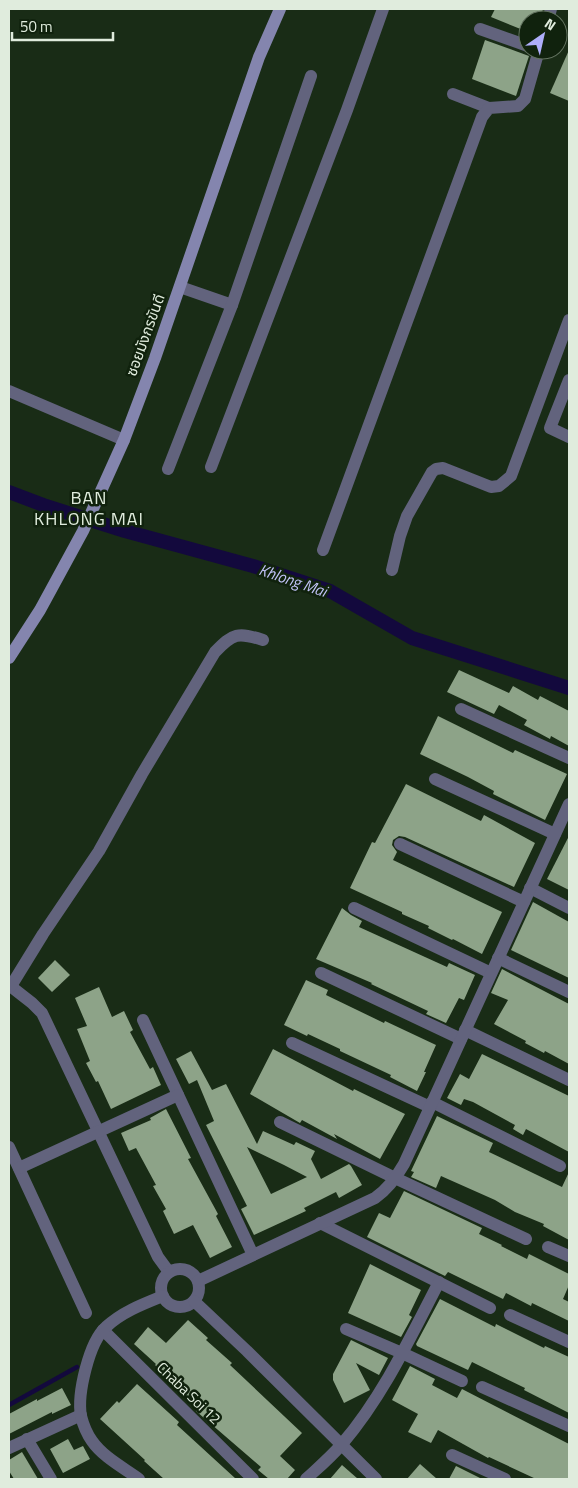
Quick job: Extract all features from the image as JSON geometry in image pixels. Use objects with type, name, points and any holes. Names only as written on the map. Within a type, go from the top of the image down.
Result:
[{"type":"street","name":"ซอยมังกรขันดี","points":[[9,658],[40,610],[83,531],[124,440],[180,287],[259,57],[280,9]]},
{"type":"street","points":[[211,467],[348,110],[383,9]]},
{"type":"street","points":[[480,29],[518,42]]},
{"type":"street","points":[[453,94],[489,108],[518,106],[524,99],[536,60]]},
{"type":"street","points":[[168,469],[232,305],[311,76]]},
{"type":"street","points":[[323,550],[472,143],[482,117],[489,108]]},
{"type":"street","points":[[180,287],[232,305]]},
{"type":"street","points":[[392,570],[407,516],[432,472],[442,468],[491,487],[499,486],[511,476],[569,320]]},
{"type":"street","points":[[569,380],[550,428],[569,437]]},
{"type":"street","points":[[9,391],[124,440]]},
{"type":"street","points":[[169,1272],[158,1257],[42,1013],[10,985],[99,851],[142,774],[215,652],[228,638],[238,634],[263,640]]},
{"type":"street","points":[[461,709],[569,758]]},
{"type":"street","points":[[435,779],[561,829]]},
{"type":"street","points":[[198,1281],[374,1198],[385,1191],[395,1178],[431,1104],[530,888],[561,829],[569,804]]},
{"type":"street","points":[[400,844],[524,902]]},
{"type":"street","points":[[530,888],[569,908]]},
{"type":"street","points":[[354,908],[491,973]]},
{"type":"street","points":[[498,958],[569,992]]},
{"type":"street","points":[[321,973],[569,1080]]},
{"type":"street","points":[[143,1020],[253,1255]]},
{"type":"street","points":[[292,1043],[431,1104],[560,1166]]},
{"type":"street","points":[[19,1168],[178,1096]]},
{"type":"street","points":[[280,1122],[526,1239]]},
{"type":"street","points":[[9,1147],[86,1313]]},
{"type":"street","points":[[320,1223],[490,1308]]},
{"type":"street","points":[[548,1247],[569,1256]]},
{"type":"street","points":[[186,1270],[194,1275],[198,1281],[199,1288],[198,1295],[194,1301],[186,1306],[177,1307],[168,1303],[163,1296],[161,1288],[163,1279],[169,1272],[186,1270]]},
{"type":"street","points":[[306,1479],[342,1444],[375,1400],[439,1282]]},
{"type":"street","points":[[139,1479],[100,1451],[91,1440],[81,1415],[84,1374],[90,1353],[103,1330],[137,1306],[163,1296]]},
{"type":"street","points":[[194,1301],[247,1350],[376,1479]]},
{"type":"street","points":[[510,1315],[569,1342]]},
{"type":"street","points":[[346,1329],[462,1381]]},
{"type":"street","name":"Chaba Soi 12","points":[[103,1330],[254,1479]]},
{"type":"street","points":[[482,1387],[569,1426]]},
{"type":"street","points":[[9,1448],[81,1415]]},
{"type":"street","points":[[27,1440],[51,1479]]},
{"type":"street","points":[[452,1455],[505,1479]]},
{"type":"building","points":[[495,9],[543,9],[518,10],[518,28],[491,17]]},
{"type":"building","points":[[485,40],[518,52],[518,60],[528,60],[516,96],[472,79]]},
{"type":"building","points":[[569,50],[569,101],[550,93],[565,60],[568,60]]},
{"type":"building","points":[[459,670],[509,693],[513,686],[538,700],[540,696],[569,711],[569,746],[551,736],[550,739],[524,725],[527,720],[499,705],[494,714],[447,692]]},
{"type":"building","points":[[438,716],[513,753],[515,750],[567,774],[545,820],[493,794],[494,791],[468,777],[420,754]]},
{"type":"building","points":[[406,784],[481,821],[484,815],[535,843],[514,887],[405,837],[399,836],[393,840],[392,845],[397,852],[393,860],[502,912],[482,954],[428,928],[429,926],[402,914],[402,912],[350,888],[372,842],[375,843]]},
{"type":"building","points":[[569,836],[569,890],[547,879]]},
{"type":"building","points":[[533,902],[569,922],[569,978],[511,950]]},
{"type":"building","points":[[342,908],[362,921],[359,927],[447,967],[449,963],[475,975],[464,1000],[459,998],[446,1023],[426,1014],[428,1011],[372,983],[316,959]]},
{"type":"building","points":[[55,960],[70,975],[52,992],[38,978]]},
{"type":"building","points":[[502,969],[569,1004],[569,1064],[525,1043],[526,1041],[494,1024],[508,1000],[491,993]]},
{"type":"building","points":[[306,980],[328,990],[326,995],[436,1045],[417,1091],[390,1077],[391,1075],[340,1051],[340,1049],[284,1025]]},
{"type":"building","points":[[99,987],[112,1017],[124,1011],[133,1030],[130,1032],[150,1069],[153,1067],[161,1085],[111,1109],[98,1081],[96,1082],[86,1063],[90,1061],[77,1029],[87,1026],[75,998]]},
{"type":"building","points":[[273,1049],[353,1091],[354,1089],[405,1114],[380,1159],[334,1134],[337,1139],[302,1120],[300,1123],[250,1094]]},
{"type":"building","points":[[191,1051],[212,1090],[226,1084],[257,1144],[263,1131],[294,1145],[296,1142],[315,1151],[311,1159],[321,1179],[349,1164],[362,1185],[339,1198],[336,1192],[304,1208],[306,1211],[254,1235],[241,1209],[247,1206],[206,1125],[214,1121],[197,1080],[189,1084],[176,1059]],"holes":[[[247,1147],[307,1177],[271,1194]]]},
{"type":"building","points":[[482,1054],[569,1096],[569,1152],[526,1129],[523,1135],[513,1129],[515,1125],[473,1102],[464,1099],[461,1105],[447,1098],[460,1074],[469,1079]]},
{"type":"building","points":[[166,1109],[191,1158],[188,1159],[218,1214],[216,1216],[232,1247],[210,1258],[193,1225],[174,1234],[163,1211],[166,1209],[153,1186],[156,1185],[136,1148],[129,1151],[121,1133],[151,1120],[150,1118]]},
{"type":"building","points":[[437,1116],[493,1143],[489,1152],[562,1187],[569,1172],[569,1240],[543,1226],[544,1224],[441,1176],[436,1188],[411,1177],[414,1172],[411,1171]]},
{"type":"building","points":[[404,1191],[482,1228],[479,1234],[501,1246],[527,1259],[529,1254],[569,1274],[569,1285],[563,1299],[569,1302],[569,1321],[532,1303],[531,1306],[506,1293],[503,1299],[448,1272],[445,1276],[367,1237],[379,1213],[390,1218]]},
{"type":"building","points":[[370,1264],[421,1290],[409,1315],[412,1317],[401,1337],[348,1313]]},
{"type":"building","points":[[440,1299],[495,1327],[496,1324],[544,1348],[545,1346],[569,1357],[569,1413],[524,1390],[525,1388],[472,1362],[468,1370],[417,1346],[416,1344]]},
{"type":"building","points":[[188,1320],[208,1338],[206,1340],[232,1363],[230,1365],[302,1433],[280,1456],[295,1470],[287,1479],[269,1479],[258,1470],[261,1467],[196,1411],[199,1407],[134,1344],[148,1327],[166,1343]]},
{"type":"building","points":[[351,1340],[388,1358],[379,1375],[356,1363],[370,1390],[344,1403],[333,1380],[333,1374]]},
{"type":"building","points":[[410,1366],[435,1379],[432,1385],[457,1398],[462,1389],[569,1444],[569,1479],[536,1479],[488,1458],[438,1430],[431,1443],[408,1432],[418,1414],[392,1400]]},
{"type":"building","points":[[137,1384],[179,1422],[177,1425],[236,1479],[164,1479],[100,1419]]},
{"type":"building","points":[[62,1388],[71,1405],[52,1414],[52,1412],[9,1434],[9,1414]]},
{"type":"building","points":[[68,1439],[74,1450],[83,1446],[90,1459],[63,1473],[50,1449]]},
{"type":"building","points":[[22,1452],[38,1479],[14,1479],[9,1471],[9,1460]]},
{"type":"building","points":[[420,1464],[437,1479],[407,1479]]},
{"type":"building","points":[[342,1465],[358,1479],[330,1479]]},
{"type":"building","points":[[456,1466],[482,1479],[449,1479]]},
{"type":"waterway","name":"Khlong Mai","points":[[9,492],[125,531],[253,566],[330,591],[412,638],[569,688]]},
{"type":"waterway","points":[[9,1405],[77,1367]]},
{"type":"district","name":"BAN KHLONG MAI","points":[[89,507]]}]
